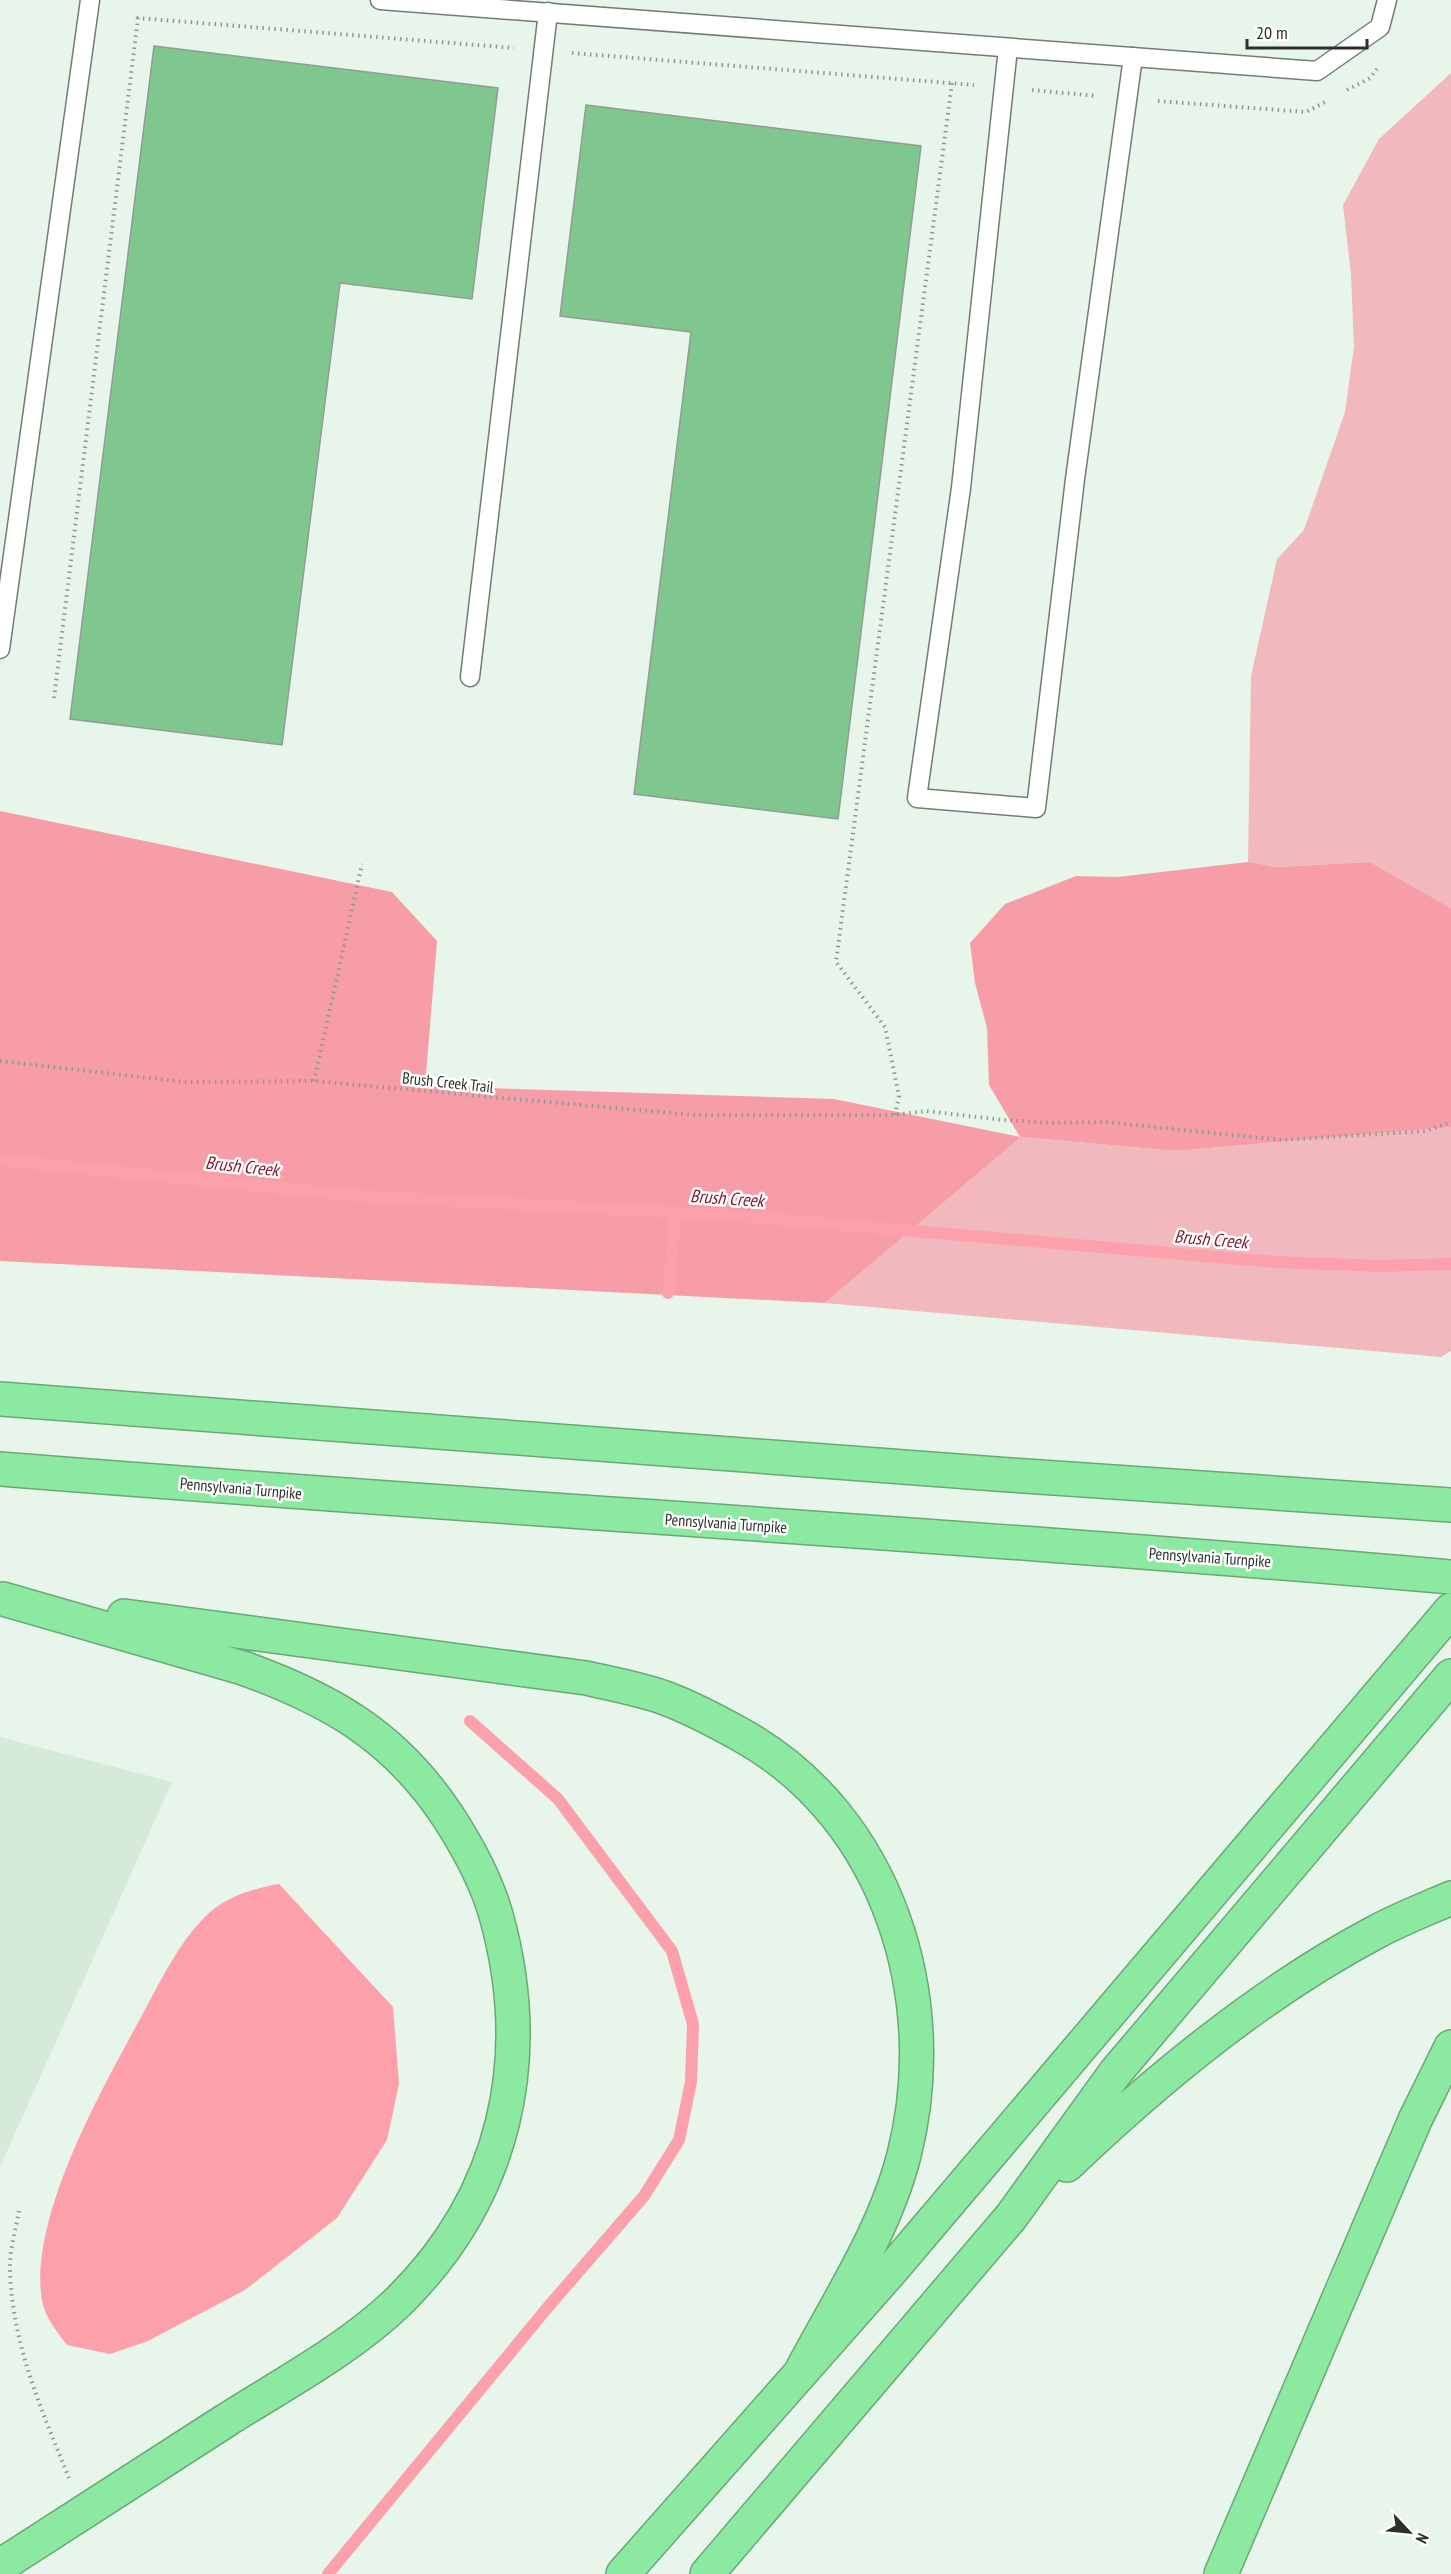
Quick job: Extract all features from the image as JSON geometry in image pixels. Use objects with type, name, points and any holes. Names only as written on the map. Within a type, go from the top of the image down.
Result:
[{"type":"highway","points":[[0,1399],[1010,1475],[1451,1505]]},
{"type":"highway","name":"Pennsylvania Turnpike","points":[[0,1469],[295,1493],[1202,1556],[1451,1576]]},
{"type":"highway","points":[[2,1598],[329,1645],[586,1678],[626,1687],[665,1698],[745,1737],[788,1768],[826,1803],[862,1854],[888,1901],[904,1946],[913,1991],[917,2044],[914,2102],[904,2156],[883,2214],[803,2368]]},
{"type":"highway","points":[[0,2566],[339,2349],[398,2302],[425,2271],[469,2209],[489,2165],[508,2099],[514,2061],[511,1978],[491,1900],[477,1864],[436,1797],[412,1768],[383,1742],[350,1718],[279,1681],[243,1668],[2,1598]]},
{"type":"highway","points":[[623,2574],[889,2273],[1451,1610]]},
{"type":"highway","points":[[707,2574],[1011,2217],[1115,2073],[1451,1676]]},
{"type":"highway","points":[[1011,2217],[1108,2126],[1242,2017],[1306,1974],[1376,1932],[1451,1898]]},
{"type":"highway","points":[[1221,2574],[1415,2120],[1451,2047]]},
{"type":"lane","points":[[0,649],[90,0]]},
{"type":"lane","points":[[380,0],[1317,71],[1380,27],[1387,0]]},
{"type":"lane","points":[[470,677],[548,12]]},
{"type":"lane","points":[[1008,48],[961,488],[917,798],[1036,808],[1075,479],[1133,57]]},
{"type":"path","points":[[895,1115],[899,1096],[885,1027],[836,962],[952,83]]},
{"type":"path","points":[[314,1081],[362,864]]},
{"type":"path","name":"Brush Creek Trail","points":[[0,1061],[185,1082],[314,1081],[693,1115],[895,1115],[926,1111],[1050,1123],[1104,1122],[1283,1140],[1426,1131],[1451,1122]]},
{"type":"path","points":[[19,2211],[9,2268],[18,2339],[39,2404],[82,2513]]},
{"type":"shaded area","points":[[1451,73],[1451,908],[1370,862],[1275,867],[1248,862],[1251,676],[1277,559],[1304,530],[1345,412],[1354,347],[1351,275],[1343,205],[1379,139]]},
{"type":"shaded area","points":[[0,811],[392,892],[437,941],[425,1086],[834,1099],[1020,1137],[989,1085],[987,1028],[975,983],[970,943],[1005,904],[1076,876],[1118,877],[1248,862],[1276,867],[1370,862],[1451,908],[1451,1127],[1176,1151],[1021,1137],[825,1303],[0,1261]]},
{"type":"shaded area","points":[[1451,1127],[1451,1351],[1441,1357],[825,1303],[1021,1137],[1176,1151]]},
{"type":"shaded area","points":[[0,1737],[172,1782],[0,2167]]},
{"type":"shaded area","points":[[279,1884],[393,2007],[399,2084],[387,2140],[337,2218],[245,2290],[148,2341],[110,2354],[67,2345],[44,2309],[41,2294],[41,2261],[59,2189],[89,2116],[162,1977],[198,1924],[216,1907],[233,1897],[251,1890]]},
{"type":"building","points":[[154,46],[498,88],[472,299],[340,283],[282,745],[70,719]]},
{"type":"building","points":[[586,105],[921,146],[838,819],[634,794],[691,332],[560,316]]},
{"type":"waterway","name":"Brush Creek","points":[[0,1160],[360,1196],[726,1215],[1276,1262],[1380,1266],[1451,1264]]},
{"type":"waterway","points":[[668,1293],[676,1212]]},
{"type":"waterway","points":[[328,2574],[548,2307],[644,2196],[679,2140],[691,2082],[693,2024],[672,1951],[558,1799],[470,1721]]}]
